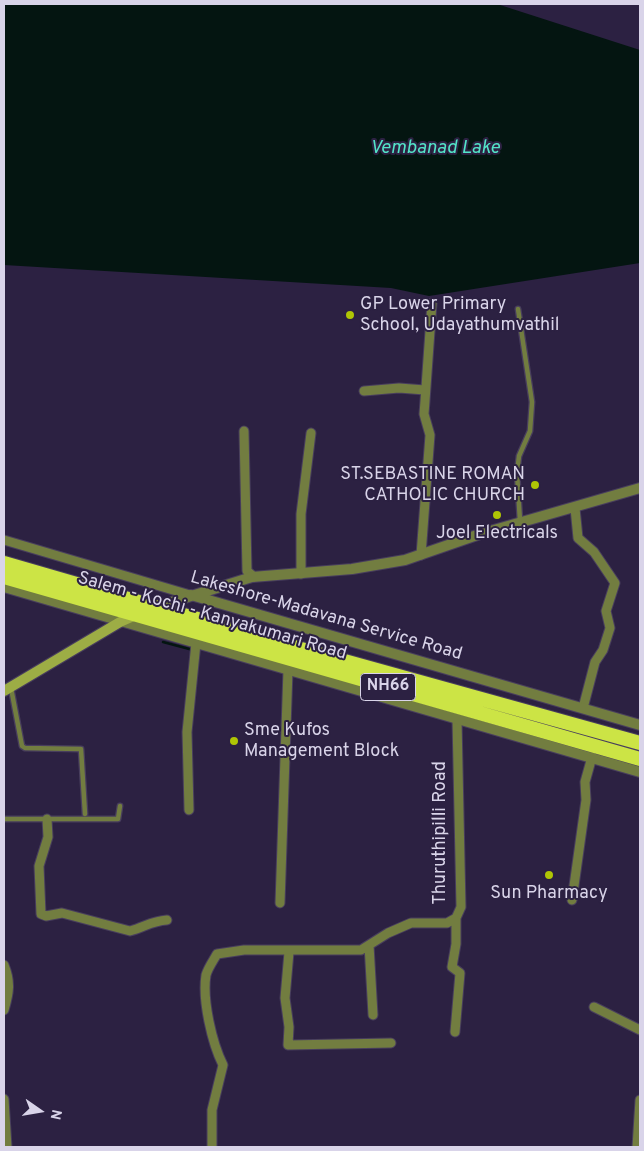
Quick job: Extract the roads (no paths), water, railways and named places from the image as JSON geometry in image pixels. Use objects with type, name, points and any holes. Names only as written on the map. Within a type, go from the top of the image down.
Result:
[{"type":"highway","name":"Salem - Kochi - Kanyakumari Road","points":[[4,563],[640,743]]},
{"type":"highway","name":"Salem - Kochi - Kanyakumari Road","points":[[4,577],[640,759]]},
{"type":"highway","points":[[136,615],[156,607]]},
{"type":"main road","points":[[7,689],[120,622],[136,615]]},
{"type":"street","points":[[421,555],[430,435],[424,414],[432,303]]},
{"type":"street","points":[[364,391],[399,388],[425,390]]},
{"type":"street","points":[[244,432],[247,571],[254,576]]},
{"type":"street","points":[[301,574],[302,514],[311,433]]},
{"type":"street","points":[[156,607],[254,576],[352,569],[405,560],[480,534],[640,488]]},
{"type":"street","points":[[575,508],[578,538],[594,552],[615,583],[606,611],[610,628],[603,650],[595,662],[583,708]]},
{"type":"street","name":"Lakeshore-Madavana Service Road","points":[[4,540],[640,725]]},
{"type":"street","points":[[4,588],[640,772]]},
{"type":"street","points":[[189,810],[187,732],[196,643]]},
{"type":"street","points":[[280,903],[288,670]]},
{"type":"street","name":"Thuruthipilli Road","points":[[212,1147],[212,1110],[224,1065],[215,1050],[206,994],[206,974],[217,954],[223,952],[361,950],[388,933],[411,924],[447,923],[456,918],[461,907],[457,720]]},
{"type":"street","points":[[572,900],[586,800],[585,782],[592,757]]},
{"type":"street","points":[[47,819],[48,837],[39,866],[41,914],[46,916],[62,913],[130,931],[141,928],[151,921],[167,920]]},
{"type":"street","points":[[455,1032],[460,973],[452,967],[456,944],[456,918]]},
{"type":"street","points":[[370,945],[373,1015]]},
{"type":"street","points":[[289,952],[285,998],[289,1027],[288,1046],[391,1042]]},
{"type":"street","points":[[4,965],[9,977],[9,994],[4,1010]]},
{"type":"street","points":[[594,1007],[640,1030]]},
{"type":"street","points":[[4,1099],[7,1147]]},
{"type":"street","points":[[637,1147],[640,1100]]},
{"type":"lane","points":[[518,309],[532,402],[530,431],[519,456],[517,473],[520,523]]},
{"type":"lane","points":[[7,689],[22,746],[25,748],[81,748],[85,814]]},
{"type":"lane","points":[[4,819],[118,818],[120,806]]},
{"type":"water","name":"Vembanad Lake","points":[[4,4],[497,4],[640,50],[640,263],[429,296],[391,288],[4,265]]},
{"type":"waterway","points":[[163,642],[193,650]]},
{"type":"place","name":"GP Lower Primary School, Udayathumvathil","points":[[350,315]]},
{"type":"place","name":"ST.SEBASTINE ROMAN CATHOLIC CHURCH","points":[[535,485]]},
{"type":"place","name":"Joel Electricals","points":[[497,515]]},
{"type":"place","name":"Sme Kufos Management Block","points":[[234,741]]},
{"type":"place","name":"Sun Pharmacy","points":[[549,875]]}]
